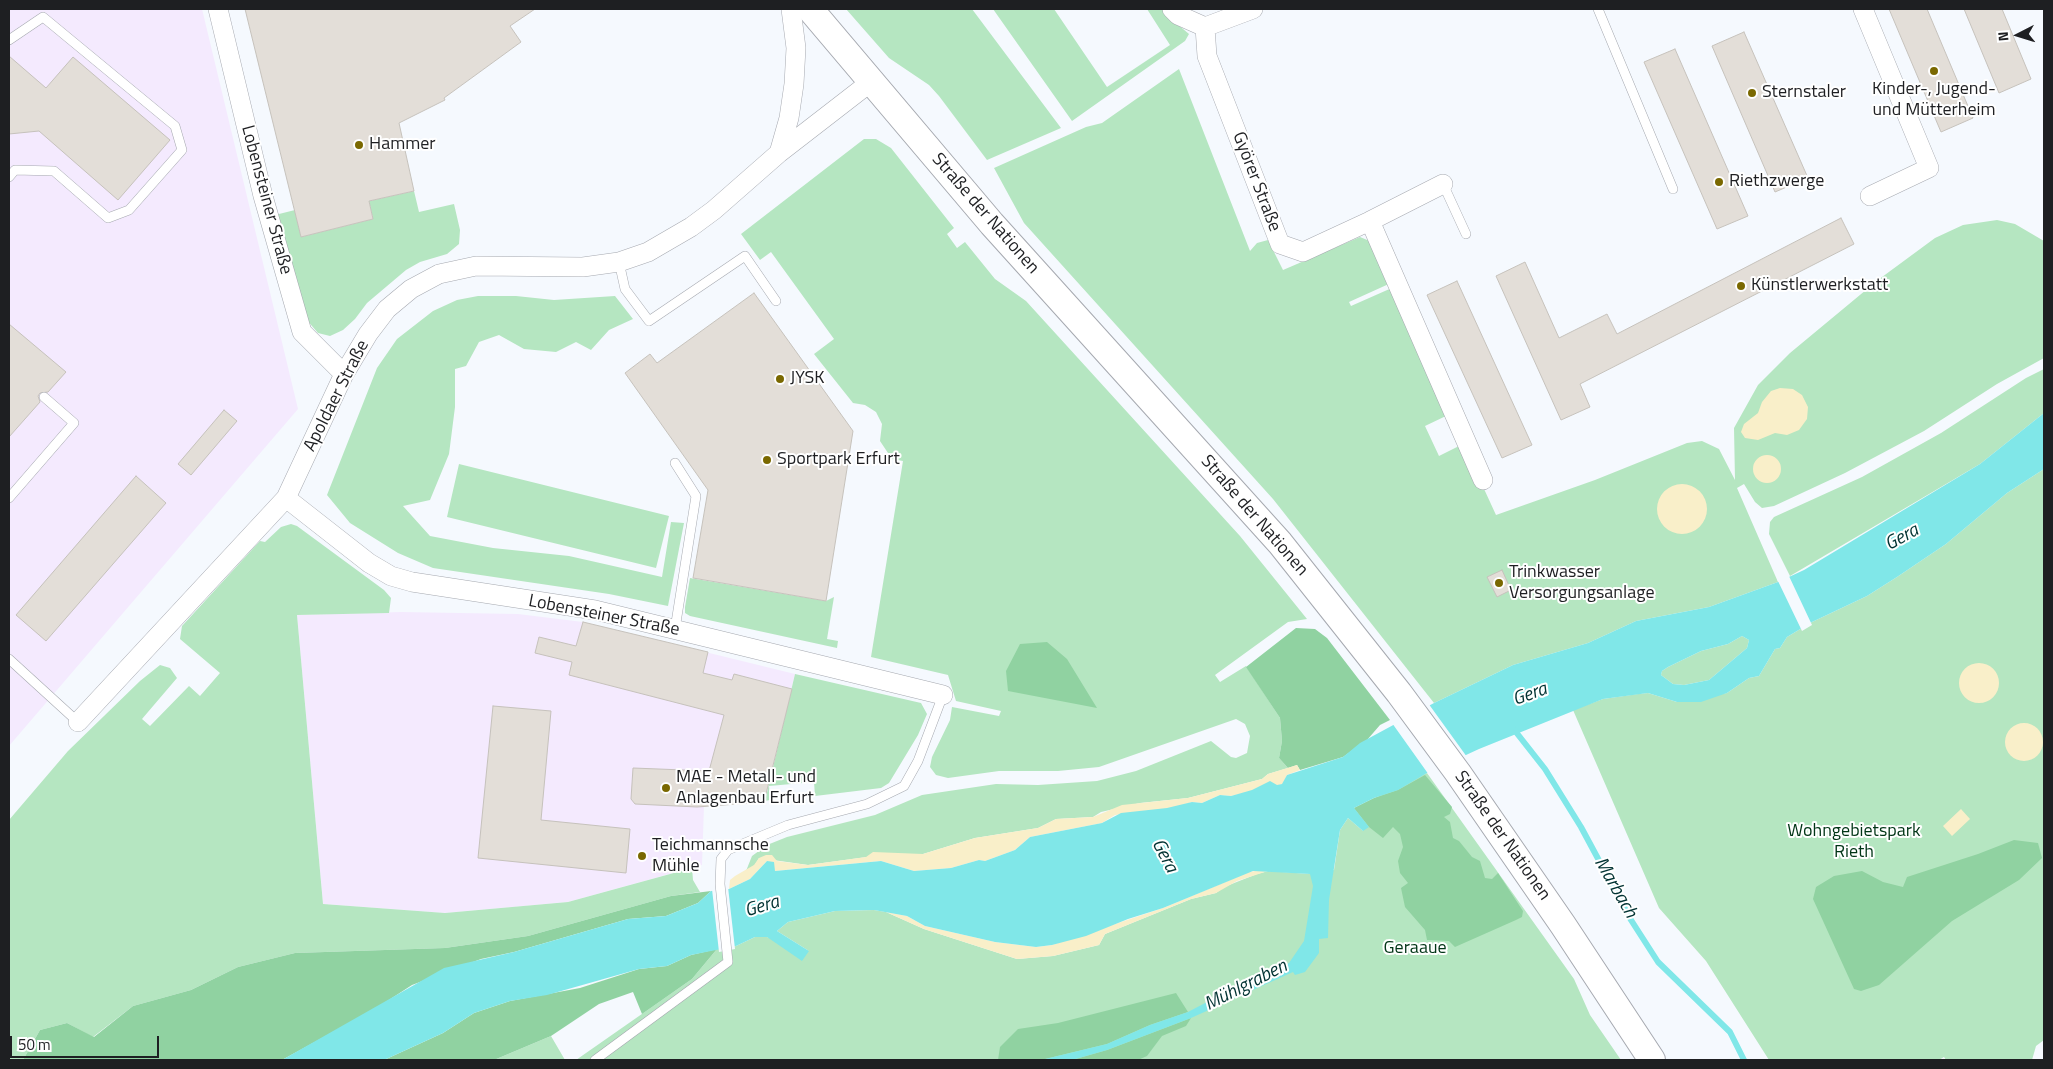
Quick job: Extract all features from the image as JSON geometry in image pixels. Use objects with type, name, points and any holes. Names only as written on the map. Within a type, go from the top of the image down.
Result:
[{"type":"main road","name":"Straße der Nationen","points":[[810,9],[992,224],[1280,543],[1399,693],[1458,773],[1563,925],[1652,1060]]},
{"type":"street","name":"Lobensteiner Straße","points":[[218,9],[263,196],[302,332],[344,374]]},
{"type":"street","points":[[779,153],[788,118],[795,67],[796,48],[791,9]]},
{"type":"street","points":[[1172,9],[1178,15],[1205,27],[1253,9]]},
{"type":"street","points":[[1863,9],[1929,168],[1870,196]]},
{"type":"street","name":"Györer Straße","points":[[1205,27],[1207,56],[1280,244],[1303,252],[1443,184]]},
{"type":"street","name":"Apoldaer Straße","points":[[78,722],[286,498],[344,374],[368,334],[387,309],[411,289],[440,274],[476,266],[583,267],[619,262],[648,252],[691,227],[714,210],[779,153],[872,81]]},
{"type":"street","points":[[1370,221],[1483,480]]},
{"type":"street","name":"Lobensteiner Straße","points":[[286,498],[369,563],[391,576],[412,582],[595,610],[943,695]]},
{"type":"lane","points":[[1598,9],[1673,189]]},
{"type":"lane","points":[[9,40],[43,17],[176,126],[182,150],[129,210],[108,218],[54,171],[15,170],[9,177]]},
{"type":"lane","points":[[1443,184],[1466,234]]},
{"type":"lane","points":[[619,262],[626,289],[649,322],[745,256],[776,301]]},
{"type":"lane","points":[[9,498],[74,424],[44,397]]},
{"type":"lane","points":[[674,629],[696,496],[675,463]]},
{"type":"lane","points":[[9,659],[59,707],[78,722]]},
{"type":"lane","points":[[595,1060],[728,962],[720,884],[721,859],[728,850],[788,826],[867,804],[904,786],[918,762],[943,695]]},
{"type":"shaded area","points":[[9,9],[202,9],[298,409],[9,746]]},
{"type":"shaded area","points":[[401,612],[518,614],[583,622],[795,674],[764,802],[704,806],[702,865],[568,902],[445,913],[323,904],[297,615]]},
{"type":"green space","points":[[846,9],[972,9],[1061,128],[987,160],[929,85],[889,58]]},
{"type":"green space","points":[[993,9],[1054,9],[1107,87],[1170,45],[1147,9],[1164,9],[1170,18],[1189,34],[1185,41],[1072,121]]},
{"type":"green space","points":[[1179,69],[1250,251],[1257,243],[1268,240],[1283,270],[1360,237],[1372,242],[1391,283],[1349,302],[1351,306],[1394,287],[1448,415],[1425,426],[1439,456],[1461,445],[1496,515],[1595,480],[1687,443],[1702,441],[1719,449],[1735,480],[1734,428],[1758,385],[1790,353],[1878,280],[1935,238],[1963,225],[1997,220],[2015,224],[2044,241],[2044,358],[1997,384],[1924,431],[1845,473],[1774,506],[1762,508],[1755,502],[1744,484],[1737,488],[1778,582],[1709,607],[1636,621],[1588,643],[1513,665],[1434,703],[1273,499],[1024,223],[994,168],[1086,127],[1102,123]]},
{"type":"green space","points":[[864,139],[876,139],[891,148],[954,228],[947,234],[957,248],[965,242],[995,279],[1026,301],[1240,536],[1307,619],[1288,622],[1215,675],[1220,682],[1246,666],[1280,718],[1282,741],[1279,758],[1288,768],[1268,774],[1262,779],[1188,798],[1140,803],[1101,812],[1093,817],[1056,819],[1038,828],[975,838],[923,854],[889,854],[808,865],[759,858],[755,865],[746,871],[752,856],[767,845],[787,837],[875,815],[922,795],[996,784],[1038,785],[1097,781],[1136,771],[1211,741],[1231,757],[1236,758],[1247,753],[1250,736],[1245,724],[1236,719],[1099,767],[1058,771],[999,771],[948,778],[936,775],[930,767],[932,757],[950,720],[952,707],[999,716],[1001,711],[956,701],[948,675],[871,657],[903,461],[892,459],[880,441],[882,424],[876,412],[865,405],[853,403],[814,354],[834,339],[771,252],[760,260],[741,234]]},
{"type":"green space","points":[[414,191],[419,212],[454,204],[460,230],[459,244],[447,254],[420,262],[406,270],[367,303],[355,319],[343,330],[330,336],[318,333],[306,319],[275,215],[295,210],[301,237],[373,219],[369,201]]},
{"type":"green space","points":[[478,296],[516,296],[554,300],[615,296],[633,319],[609,330],[591,350],[576,342],[556,352],[524,349],[499,335],[479,342],[466,366],[455,369],[455,407],[449,454],[430,500],[403,506],[430,536],[493,548],[569,556],[662,577],[671,522],[684,523],[668,606],[609,594],[433,568],[398,553],[350,523],[327,495],[377,368],[397,339],[433,311],[457,300]]},
{"type":"green space","points":[[2044,369],[2044,413],[1980,464],[1790,576],[1769,534],[1770,522],[1774,517],[1862,477],[1941,433],[2026,378]]},
{"type":"green space","points":[[459,464],[669,516],[656,568],[447,517]]},
{"type":"green space","name":"Wohngebietspark Rieth","points":[[2044,469],[2044,1040],[2036,1046],[2032,1060],[1946,1060],[1944,1057],[1939,1060],[1769,1060],[1706,961],[1659,908],[1573,710],[1603,699],[1638,694],[1648,693],[1677,702],[1727,693],[1749,678],[1759,676],[1775,649],[1780,648],[1787,637],[1812,622],[1867,596],[1897,577],[1946,544],[2007,493]]},
{"type":"green space","points":[[291,524],[297,526],[384,590],[391,598],[389,613],[297,615],[323,904],[445,913],[568,902],[692,868],[693,880],[700,892],[671,896],[528,936],[445,948],[295,953],[238,967],[191,990],[133,1006],[93,1037],[67,1023],[40,1030],[23,1060],[9,1060],[9,820],[68,751],[140,681],[160,665],[170,668],[177,678],[142,719],[150,726],[189,686],[200,696],[220,673],[180,639],[182,626],[260,541],[265,542],[281,527]]},
{"type":"green space","points":[[690,578],[826,601],[834,597],[827,639],[838,641],[837,648],[690,616],[685,613],[685,607]]},
{"type":"green space","points":[[1296,628],[1315,629],[1327,638],[1390,720],[1380,725],[1367,740],[1343,757],[1300,770],[1297,765],[1288,768],[1279,758],[1282,741],[1280,718],[1246,667]]},
{"type":"green space","points":[[1742,636],[1749,640],[1747,648],[1709,680],[1684,685],[1673,684],[1661,675],[1662,671],[1668,667],[1701,651],[1728,644]]},
{"type":"green space","points":[[1047,642],[1067,659],[1097,708],[1008,691],[1006,671],[1020,644]]},
{"type":"green space","points":[[795,674],[921,703],[927,714],[918,735],[889,783],[881,788],[815,796],[814,782],[769,786],[770,800],[765,801]]},
{"type":"green space","name":"Geraaue","points":[[1427,773],[1574,979],[1590,1015],[1621,1060],[576,1060],[692,979],[717,949],[736,946],[755,937],[767,937],[809,951],[777,931],[788,922],[835,911],[874,910],[886,912],[924,929],[1017,959],[1053,956],[1099,945],[1105,934],[1191,899],[1216,893],[1224,887],[1257,874],[1268,871],[1310,874],[1334,870],[1340,830],[1348,818],[1363,831],[1354,808]]},
{"type":"green space","points":[[1425,775],[1452,807],[1450,814],[1444,817],[1450,822],[1453,838],[1459,841],[1472,857],[1480,861],[1485,878],[1492,879],[1498,873],[1523,911],[1522,917],[1455,947],[1449,941],[1427,940],[1425,930],[1405,907],[1401,888],[1408,883],[1400,873],[1398,861],[1403,847],[1400,834],[1393,827],[1383,838],[1369,827],[1354,808],[1374,798],[1398,790]]},
{"type":"green space","points":[[2014,840],[2038,843],[2042,858],[2019,880],[1952,921],[1879,985],[1861,991],[1854,989],[1813,899],[1816,887],[1834,876],[1862,871],[1883,882],[1903,887],[1907,877]]},
{"type":"green space","points":[[711,891],[698,903],[666,916],[628,919],[514,952],[481,959],[412,985],[375,1009],[282,1060],[23,1060],[40,1030],[67,1023],[94,1037],[133,1006],[191,990],[238,967],[295,953],[445,948],[528,936],[671,896]]},
{"type":"green space","points":[[717,949],[692,979],[642,1014],[633,992],[599,1004],[551,1036],[494,1060],[384,1060],[443,1033],[474,1013],[510,1001],[580,988],[639,969],[667,966],[691,955]]},
{"type":"green space","points":[[1176,993],[1188,1012],[1150,1025],[1107,1044],[1041,1060],[998,1060],[1000,1047],[1018,1029],[1058,1023]]},
{"type":"green space","points":[[1191,1018],[1186,1026],[1162,1036],[1147,1056],[1138,1060],[1072,1060],[1107,1050]]},
{"type":"green space","points":[[551,1036],[565,1060],[494,1060]]},
{"type":"sand","points":[[1780,388],[1793,389],[1802,395],[1808,407],[1807,419],[1799,430],[1787,435],[1775,433],[1758,440],[1745,438],[1741,432],[1744,424],[1758,413],[1762,402],[1771,391]]},
{"type":"sand","points":[[1767,455],[1777,459],[1781,469],[1777,479],[1767,483],[1757,479],[1753,469],[1757,459]]},
{"type":"sand","points":[[1687,484],[1700,491],[1706,499],[1706,519],[1700,527],[1692,533],[1677,534],[1664,527],[1658,519],[1657,504],[1664,491],[1672,485]]},
{"type":"sand","points":[[1983,663],[1990,666],[1996,672],[1999,683],[1998,691],[1990,700],[1983,703],[1975,703],[1968,700],[1960,691],[1959,679],[1962,672],[1971,664]]},
{"type":"sand","points":[[2024,723],[2037,729],[2043,742],[2037,755],[2024,761],[2011,755],[2005,742],[2011,729]]},
{"type":"sand","points":[[1297,765],[1300,770],[1287,775],[1283,784],[1231,796],[1220,795],[1202,803],[1192,802],[1172,808],[1115,815],[1102,823],[1030,837],[1015,850],[985,861],[979,860],[951,868],[914,871],[881,861],[775,871],[767,861],[750,879],[729,889],[730,880],[754,865],[759,858],[766,855],[772,855],[777,861],[808,865],[866,857],[873,852],[923,854],[975,838],[1038,828],[1056,819],[1093,817],[1122,805],[1188,798],[1262,779],[1268,774]]},
{"type":"sand","points":[[1961,809],[1970,819],[1952,836],[1943,826]]},
{"type":"sand","points":[[1268,871],[1237,881],[1216,893],[1191,899],[1105,934],[1099,945],[1053,956],[1017,959],[924,929],[886,912],[907,916],[925,926],[995,942],[1036,947],[1052,945],[1163,908],[1249,872]]},
{"type":"water","points":[[2044,413],[2044,469],[2007,493],[1946,544],[1897,577],[1867,596],[1812,622],[1787,637],[1780,648],[1775,649],[1759,676],[1749,678],[1727,693],[1701,702],[1677,702],[1648,693],[1603,699],[1479,749],[1427,773],[1398,790],[1374,798],[1354,808],[1369,827],[1363,831],[1348,818],[1340,830],[1329,900],[1328,938],[1319,939],[1319,953],[1305,972],[1295,975],[1293,972],[1191,1018],[1107,1050],[1072,1060],[1041,1060],[1107,1044],[1150,1025],[1188,1012],[1243,983],[1289,963],[1304,941],[1313,886],[1310,874],[1253,871],[1163,908],[1128,919],[1086,936],[1036,947],[995,942],[925,926],[907,916],[874,910],[835,911],[788,922],[777,931],[809,951],[802,961],[767,937],[755,937],[736,946],[691,955],[667,966],[639,969],[547,995],[510,1001],[474,1013],[443,1033],[384,1060],[282,1060],[444,968],[514,952],[628,919],[666,916],[698,903],[711,891],[729,889],[750,879],[767,861],[774,862],[775,871],[881,861],[914,871],[951,868],[979,860],[985,861],[1015,850],[1030,837],[1102,823],[1121,813],[1167,808],[1192,802],[1202,803],[1220,795],[1231,796],[1252,790],[1270,781],[1277,785],[1282,784],[1287,775],[1343,757],[1360,743],[1434,703],[1513,665],[1588,643],[1636,621],[1709,607],[1778,582],[1804,570],[1980,464]],"holes":[[[1742,636],[1749,640],[1747,648],[1709,680],[1684,685],[1673,684],[1661,675],[1662,671],[1668,667],[1701,651],[1728,644]]]},
{"type":"pier","points":[[1788,574],[1812,625],[1802,631],[1777,579]]},
{"type":"pier","points":[[1428,703],[1467,757],[1429,775],[1392,723]]},
{"type":"pier","points":[[728,887],[735,949],[719,952],[712,889]]},
{"type":"building","points":[[245,9],[535,9],[510,26],[521,42],[444,98],[445,100],[399,123],[414,191],[369,201],[373,219],[301,237]]},
{"type":"building","name":"Kinder-, Jugend- und Mütterheim","points":[[1889,9],[1927,9],[1973,118],[1941,132]]},
{"type":"building","points":[[1964,9],[2002,9],[2031,79],[1999,93]]},
{"type":"building","points":[[1744,32],[1808,178],[1775,192],[1712,46]]},
{"type":"building","points":[[1675,49],[1748,216],[1717,229],[1644,62]]},
{"type":"building","points":[[9,56],[46,88],[73,57],[170,140],[118,200],[39,131],[9,134]]},
{"type":"building","points":[[1841,218],[1854,244],[1580,384],[1590,407],[1561,420],[1496,276],[1525,262],[1559,338],[1607,314],[1617,334]]},
{"type":"building","points":[[1457,281],[1532,445],[1502,458],[1427,295]]},
{"type":"building","name":"Sportpark Erfurt","points":[[754,293],[853,431],[826,601],[693,578],[708,490],[625,373],[650,354],[657,363]]},
{"type":"building","points":[[9,324],[66,372],[48,392],[40,393],[38,396],[40,402],[9,437]]},
{"type":"building","points":[[224,410],[237,421],[191,475],[178,464]]},
{"type":"building","points":[[136,476],[166,503],[46,641],[16,615]]},
{"type":"building","name":"Trinkwasser Versorgungsanlage","points":[[1502,570],[1511,590],[1497,597],[1487,577]]},
{"type":"building","points":[[583,622],[708,652],[703,673],[732,680],[734,674],[792,689],[764,802],[697,807],[635,804],[631,799],[633,768],[709,771],[724,715],[569,675],[572,662],[535,653],[539,637],[576,646]]},
{"type":"building","points":[[493,706],[551,711],[541,820],[630,829],[626,873],[478,858]]},
{"type":"waterway","name":"Marbach","points":[[1512,727],[1545,769],[1581,827],[1631,920],[1658,962],[1730,1032],[1744,1060]]},
{"type":"place","name":"Kinder-, Jugend- und Mütterheim","points":[[1934,71]]},
{"type":"place","name":"Sternstaler","points":[[1752,93]]},
{"type":"place","name":"Hammer","points":[[359,145]]},
{"type":"place","name":"Riethzwerge","points":[[1719,182]]},
{"type":"place","name":"Künstlerwerkstatt","points":[[1741,286]]},
{"type":"place","name":"JYSK","points":[[780,379]]},
{"type":"place","name":"Sportpark Erfurt","points":[[767,460]]},
{"type":"place","name":"Trinkwasser Versorgungsanlage","points":[[1499,583]]},
{"type":"place","name":"MAE - Metall- und Anlagenbau Erfurt","points":[[666,788]]},
{"type":"place","name":"Teichmannsche Mühle","points":[[642,856]]},
{"type":"water label","name":"Gera","points":[[1902,538]]},
{"type":"water label","name":"Gera","points":[[1530,695]]},
{"type":"water label","name":"Gera","points":[[1164,856]]},
{"type":"water label","name":"Gera","points":[[762,907]]},
{"type":"water label","name":"Mühlgraben","points":[[1246,986]]}]
